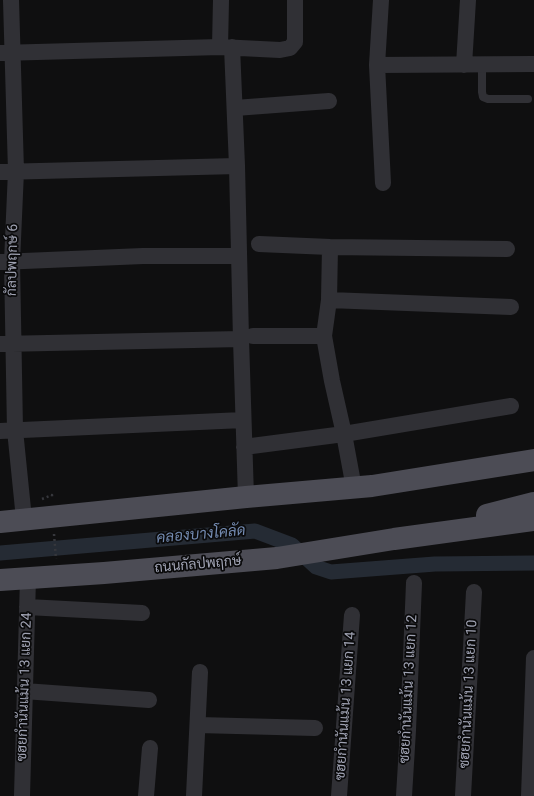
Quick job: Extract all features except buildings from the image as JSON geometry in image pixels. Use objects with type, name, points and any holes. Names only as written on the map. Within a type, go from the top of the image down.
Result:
[{"type":"main road","points":[[363,487],[534,460]]},
{"type":"main road","points":[[0,522],[246,497],[534,475]]},
{"type":"main road","name":"ถนนกัลปพฤกษ์","points":[[394,540],[534,503]]},
{"type":"main road","name":"ถนนกัลปพฤกษ์","points":[[0,580],[277,558],[534,520]]},
{"type":"street","name":"กัลปพฤกษ์ 6","points":[[10,0],[6,52],[16,171],[6,262],[8,430],[24,519]]},
{"type":"street","points":[[221,0],[235,108],[239,256],[247,337],[243,420],[246,497]]},
{"type":"street","points":[[6,52],[226,47],[280,50],[290,48],[295,42],[295,0]]},
{"type":"street","points":[[381,0],[377,65],[383,184]]},
{"type":"street","points":[[464,65],[468,0]]},
{"type":"street","points":[[377,65],[534,64]]},
{"type":"street","points":[[235,108],[329,101]]},
{"type":"street","points":[[0,172],[237,166]]},
{"type":"street","points":[[258,244],[507,249]]},
{"type":"street","points":[[330,246],[329,300],[324,336],[344,434],[363,487]]},
{"type":"street","points":[[6,262],[135,257],[239,256]]},
{"type":"street","points":[[329,300],[511,307]]},
{"type":"street","points":[[7,343],[324,336]]},
{"type":"street","points":[[244,447],[344,434],[511,406]]},
{"type":"street","points":[[8,430],[243,420]]},
{"type":"street","name":"ซฮยกำนันแม้น 13 แยก 24","points":[[22,796],[28,578]]},
{"type":"street","name":"ซฮยกำนันแม้น 13 แยก 12","points":[[404,796],[414,583]]},
{"type":"street","name":"ซฮยกำนันแม้น 13 แยก 10","points":[[463,796],[474,592]]},
{"type":"street","points":[[27,607],[142,613]]},
{"type":"street","name":"ซฮยกำนันแม้น 13 แยก 14","points":[[340,796],[352,615]]},
{"type":"street","points":[[529,796],[534,658]]},
{"type":"street","points":[[194,796],[200,672]]},
{"type":"street","points":[[24,691],[149,700]]},
{"type":"street","points":[[198,725],[315,728]]},
{"type":"street","points":[[146,796],[150,748]]},
{"type":"lane","points":[[482,65],[483,97],[488,99],[528,99]]},
{"type":"path","points":[[52,494],[52,502]]},
{"type":"path","points":[[54,533],[56,564]]},
{"type":"waterway","name":"คลองบางโคลัด","points":[[0,553],[255,531],[292,545],[316,567],[331,572],[435,564],[534,563]]}]
